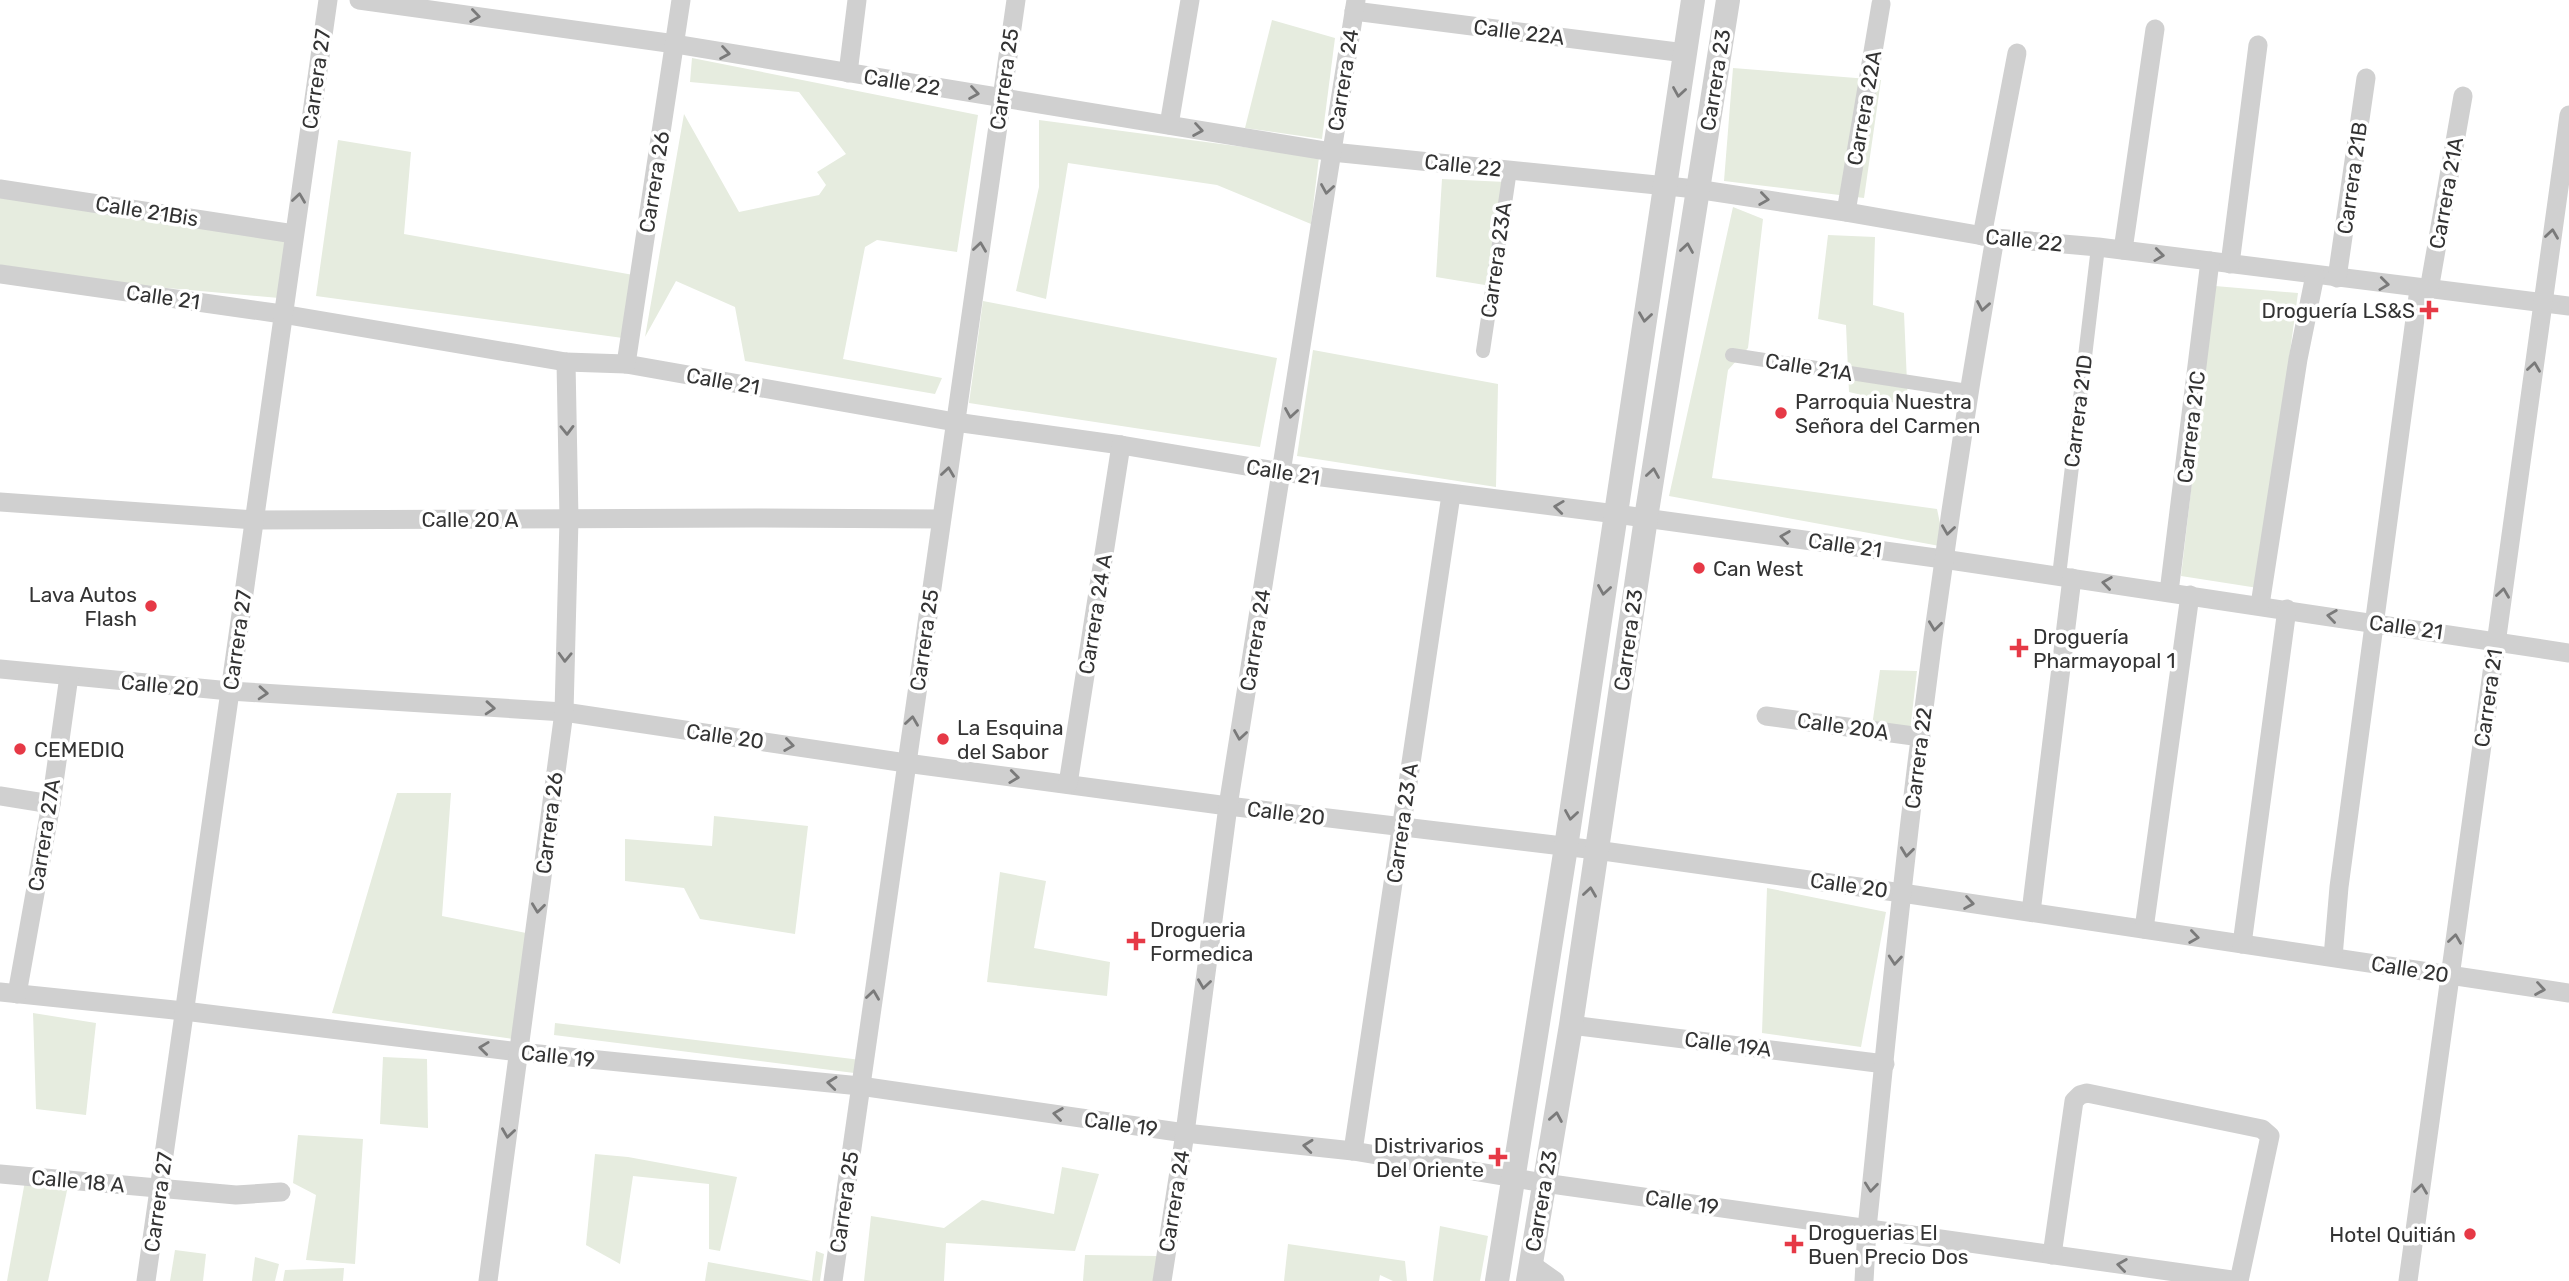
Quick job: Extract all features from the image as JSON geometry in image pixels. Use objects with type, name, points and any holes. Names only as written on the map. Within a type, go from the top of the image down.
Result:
[{"type":"street","name":"Carrera 27","points":[[146,1281],[328,0]]},
{"type":"street","name":"Calle 22","points":[[359,0],[675,44],[1332,152],[1696,189],[1988,237],[2098,247],[2569,306]]},
{"type":"street","name":"Carrera 26","points":[[626,364],[681,0]]},
{"type":"street","points":[[848,73],[857,0]]},
{"type":"street","name":"Carrera 25","points":[[833,1281],[1016,0]]},
{"type":"street","points":[[1169,125],[1189,0]]},
{"type":"street","name":"Carrera 23","points":[[1497,1281],[1566,847],[1693,0]]},
{"type":"street","name":"Carrera 23","points":[[1530,1273],[1571,1025],[1696,189],[1728,0]]},
{"type":"street","name":"Carrera 22A","points":[[1846,212],[1881,4]]},
{"type":"street","name":"Calle 22A","points":[[1355,6],[1685,52]]},
{"type":"street","name":"Carrera 24","points":[[1162,1281],[1185,1133],[1228,806],[1355,6]]},
{"type":"street","points":[[2123,250],[2155,29]]},
{"type":"street","points":[[2230,264],[2258,45]]},
{"type":"street","name":"Carrera 22","points":[[1864,1281],[1867,1228],[1902,892],[1943,559],[2017,52]]},
{"type":"street","name":"Carrera 21B","points":[[2337,278],[2366,78]]},
{"type":"street","name":"Carrera 21A","points":[[2333,957],[2339,887],[2375,622],[2424,289],[2463,96]]},
{"type":"street","name":"Carrera 21","points":[[2409,1281],[2569,115]]},
{"type":"street","name":"Carrera 23A","points":[[1483,351],[1510,170]]},
{"type":"street","name":"Calle 21Bis","points":[[0,188],[294,233]]},
{"type":"street","name":"Carrera 21D","points":[[2066,577],[2098,247]]},
{"type":"street","name":"Carrera 21C","points":[[2169,592],[2210,261]]},
{"type":"street","name":"Calle 21","points":[[0,274],[282,314],[566,362],[626,364],[955,422],[1121,445],[1282,472],[1943,559],[2569,653]]},
{"type":"street","points":[[2260,605],[2298,359],[2315,275]]},
{"type":"street","name":"Calle 21A","points":[[1732,355],[1968,391]]},
{"type":"street","name":"Carrera 26","points":[[488,1281],[564,712],[569,519],[566,362]]},
{"type":"street","name":"Carrera 24 A","points":[[1068,784],[1121,445]]},
{"type":"street","name":"Carrera 23 A","points":[[1353,1151],[1451,495]]},
{"type":"street","name":"Calle 20 A","points":[[0,502],[255,520],[941,519]]},
{"type":"street","points":[[2031,912],[2066,577]]},
{"type":"street","points":[[2144,929],[2190,595]]},
{"type":"street","points":[[2242,944],[2287,610]]},
{"type":"street","name":"Calle 20","points":[[0,669],[230,691],[564,712],[906,763],[1228,806],[1596,850],[1902,892],[2569,993]]},
{"type":"street","name":"Carrera 27A","points":[[9,993],[51,804],[69,676]]},
{"type":"street","name":"Calle 20A","points":[[1766,716],[1921,737]]},
{"type":"street","points":[[0,796],[51,804]]},
{"type":"street","name":"Calle 19","points":[[9,993],[184,1011],[519,1052],[860,1086],[1185,1133],[1353,1151],[1545,1183],[2197,1278],[2239,1281]]},
{"type":"street","name":"Calle 19A","points":[[1571,1025],[1885,1064]]},
{"type":"street","points":[[2052,1255],[2074,1101],[2087,1093],[2262,1129],[2268,1133],[2270,1136],[2239,1281]]},
{"type":"street","name":"Calle 18 A","points":[[0,1174],[236,1195],[281,1192]]},
{"type":"street","points":[[1530,1273],[1555,1281]]},
{"type":"shaded area","points":[[1272,20],[1335,38],[1322,139],[1245,128]]},
{"type":"shaded area","points":[[692,58],[978,115],[957,252],[877,240],[865,247],[843,359],[942,378],[935,394],[745,361],[735,307],[676,281],[645,337],[684,114],[739,212],[819,195],[826,185],[817,172],[846,154],[799,92],[690,82]]},
{"type":"shaded area","points":[[1733,68],[1881,80],[1864,198],[1724,181]]},
{"type":"shaded area","points":[[1039,120],[1319,157],[1311,224],[1217,185],[1068,163],[1046,299],[1016,291],[1039,187]]},
{"type":"shaded area","points":[[338,140],[411,152],[404,234],[639,276],[630,339],[316,296]]},
{"type":"shaded area","points":[[1442,179],[1506,182],[1485,285],[1436,277]]},
{"type":"shaded area","points":[[0,196],[291,238],[279,298],[0,273]]},
{"type":"shaded area","points":[[1733,207],[1763,219],[1748,348],[1728,370],[1712,478],[1937,509],[1945,547],[1669,496]]},
{"type":"shaded area","points":[[1828,235],[1875,237],[1873,305],[1904,313],[1908,406],[1849,392],[1846,325],[1818,319]]},
{"type":"shaded area","points":[[2215,286],[2298,293],[2258,588],[2181,576]]},
{"type":"shaded area","points":[[983,301],[1277,358],[1260,447],[969,403]]},
{"type":"shaded area","points":[[1313,350],[1498,384],[1496,487],[1297,456]]},
{"type":"shaded area","points":[[1880,670],[1917,671],[1909,740],[1872,726]]},
{"type":"shaded area","points":[[397,793],[451,793],[442,916],[526,933],[514,1039],[332,1013]]},
{"type":"shaded area","points":[[714,816],[808,826],[795,934],[700,919],[684,888],[625,881],[625,839],[712,846]]},
{"type":"shaded area","points":[[1000,872],[1046,881],[1034,948],[1110,962],[1107,996],[987,982]]},
{"type":"shaded area","points":[[1767,888],[1886,912],[1861,1047],[1762,1033]]},
{"type":"shaded area","points":[[33,1013],[96,1023],[86,1115],[36,1109]]},
{"type":"shaded area","points":[[555,1023],[861,1060],[862,1074],[554,1035]]},
{"type":"shaded area","points":[[383,1057],[427,1059],[428,1128],[380,1124]]},
{"type":"shaded area","points":[[298,1135],[363,1139],[355,1264],[306,1260],[316,1195],[293,1183]]},
{"type":"shaded area","points":[[595,1154],[628,1157],[737,1177],[720,1251],[709,1249],[709,1184],[633,1176],[620,1264],[586,1245]]},
{"type":"shaded area","points":[[1062,1167],[1099,1174],[1075,1251],[946,1243],[944,1281],[864,1281],[871,1216],[944,1228],[982,1200],[1054,1214]]},
{"type":"shaded area","points":[[25,1181],[69,1181],[48,1281],[7,1281]]},
{"type":"shaded area","points":[[1440,1226],[1488,1236],[1480,1281],[1433,1281]]},
{"type":"shaded area","points":[[1288,1244],[1405,1261],[1407,1281],[1393,1281],[1380,1275],[1379,1281],[1284,1281]]},
{"type":"shaded area","points":[[175,1250],[206,1254],[203,1281],[170,1281]]},
{"type":"shaded area","points":[[816,1251],[824,1254],[820,1281],[812,1281]]},
{"type":"shaded area","points":[[1085,1255],[1157,1256],[1153,1281],[1083,1281]]},
{"type":"shaded area","points":[[255,1257],[279,1264],[275,1281],[252,1281]]},
{"type":"shaded area","points":[[708,1262],[812,1281],[705,1281]]},
{"type":"shaded area","points":[[344,1268],[343,1281],[283,1281],[285,1270]]},
{"type":"place","name":"Droguería LS&S","points":[[2429,310]]},
{"type":"place","name":"Parroquia Nuestra Señora del Carmen","points":[[1781,413]]},
{"type":"place","name":"Can West","points":[[1699,568]]},
{"type":"place","name":"Lava Autos Flash","points":[[151,606]]},
{"type":"place","name":"Droguería Pharmayopal 1","points":[[2019,648]]},
{"type":"place","name":"La Esquina del Sabor","points":[[943,739]]},
{"type":"place","name":"CEMEDIQ","points":[[20,749]]},
{"type":"place","name":"Drogueria Formedica","points":[[1136,941]]},
{"type":"place","name":"Distrivarios Del Oriente","points":[[1498,1157]]},
{"type":"place","name":"Hotel Quitián","points":[[2470,1234]]},
{"type":"place","name":"Droguerias El Buen Precio Dos","points":[[1794,1244]]}]
